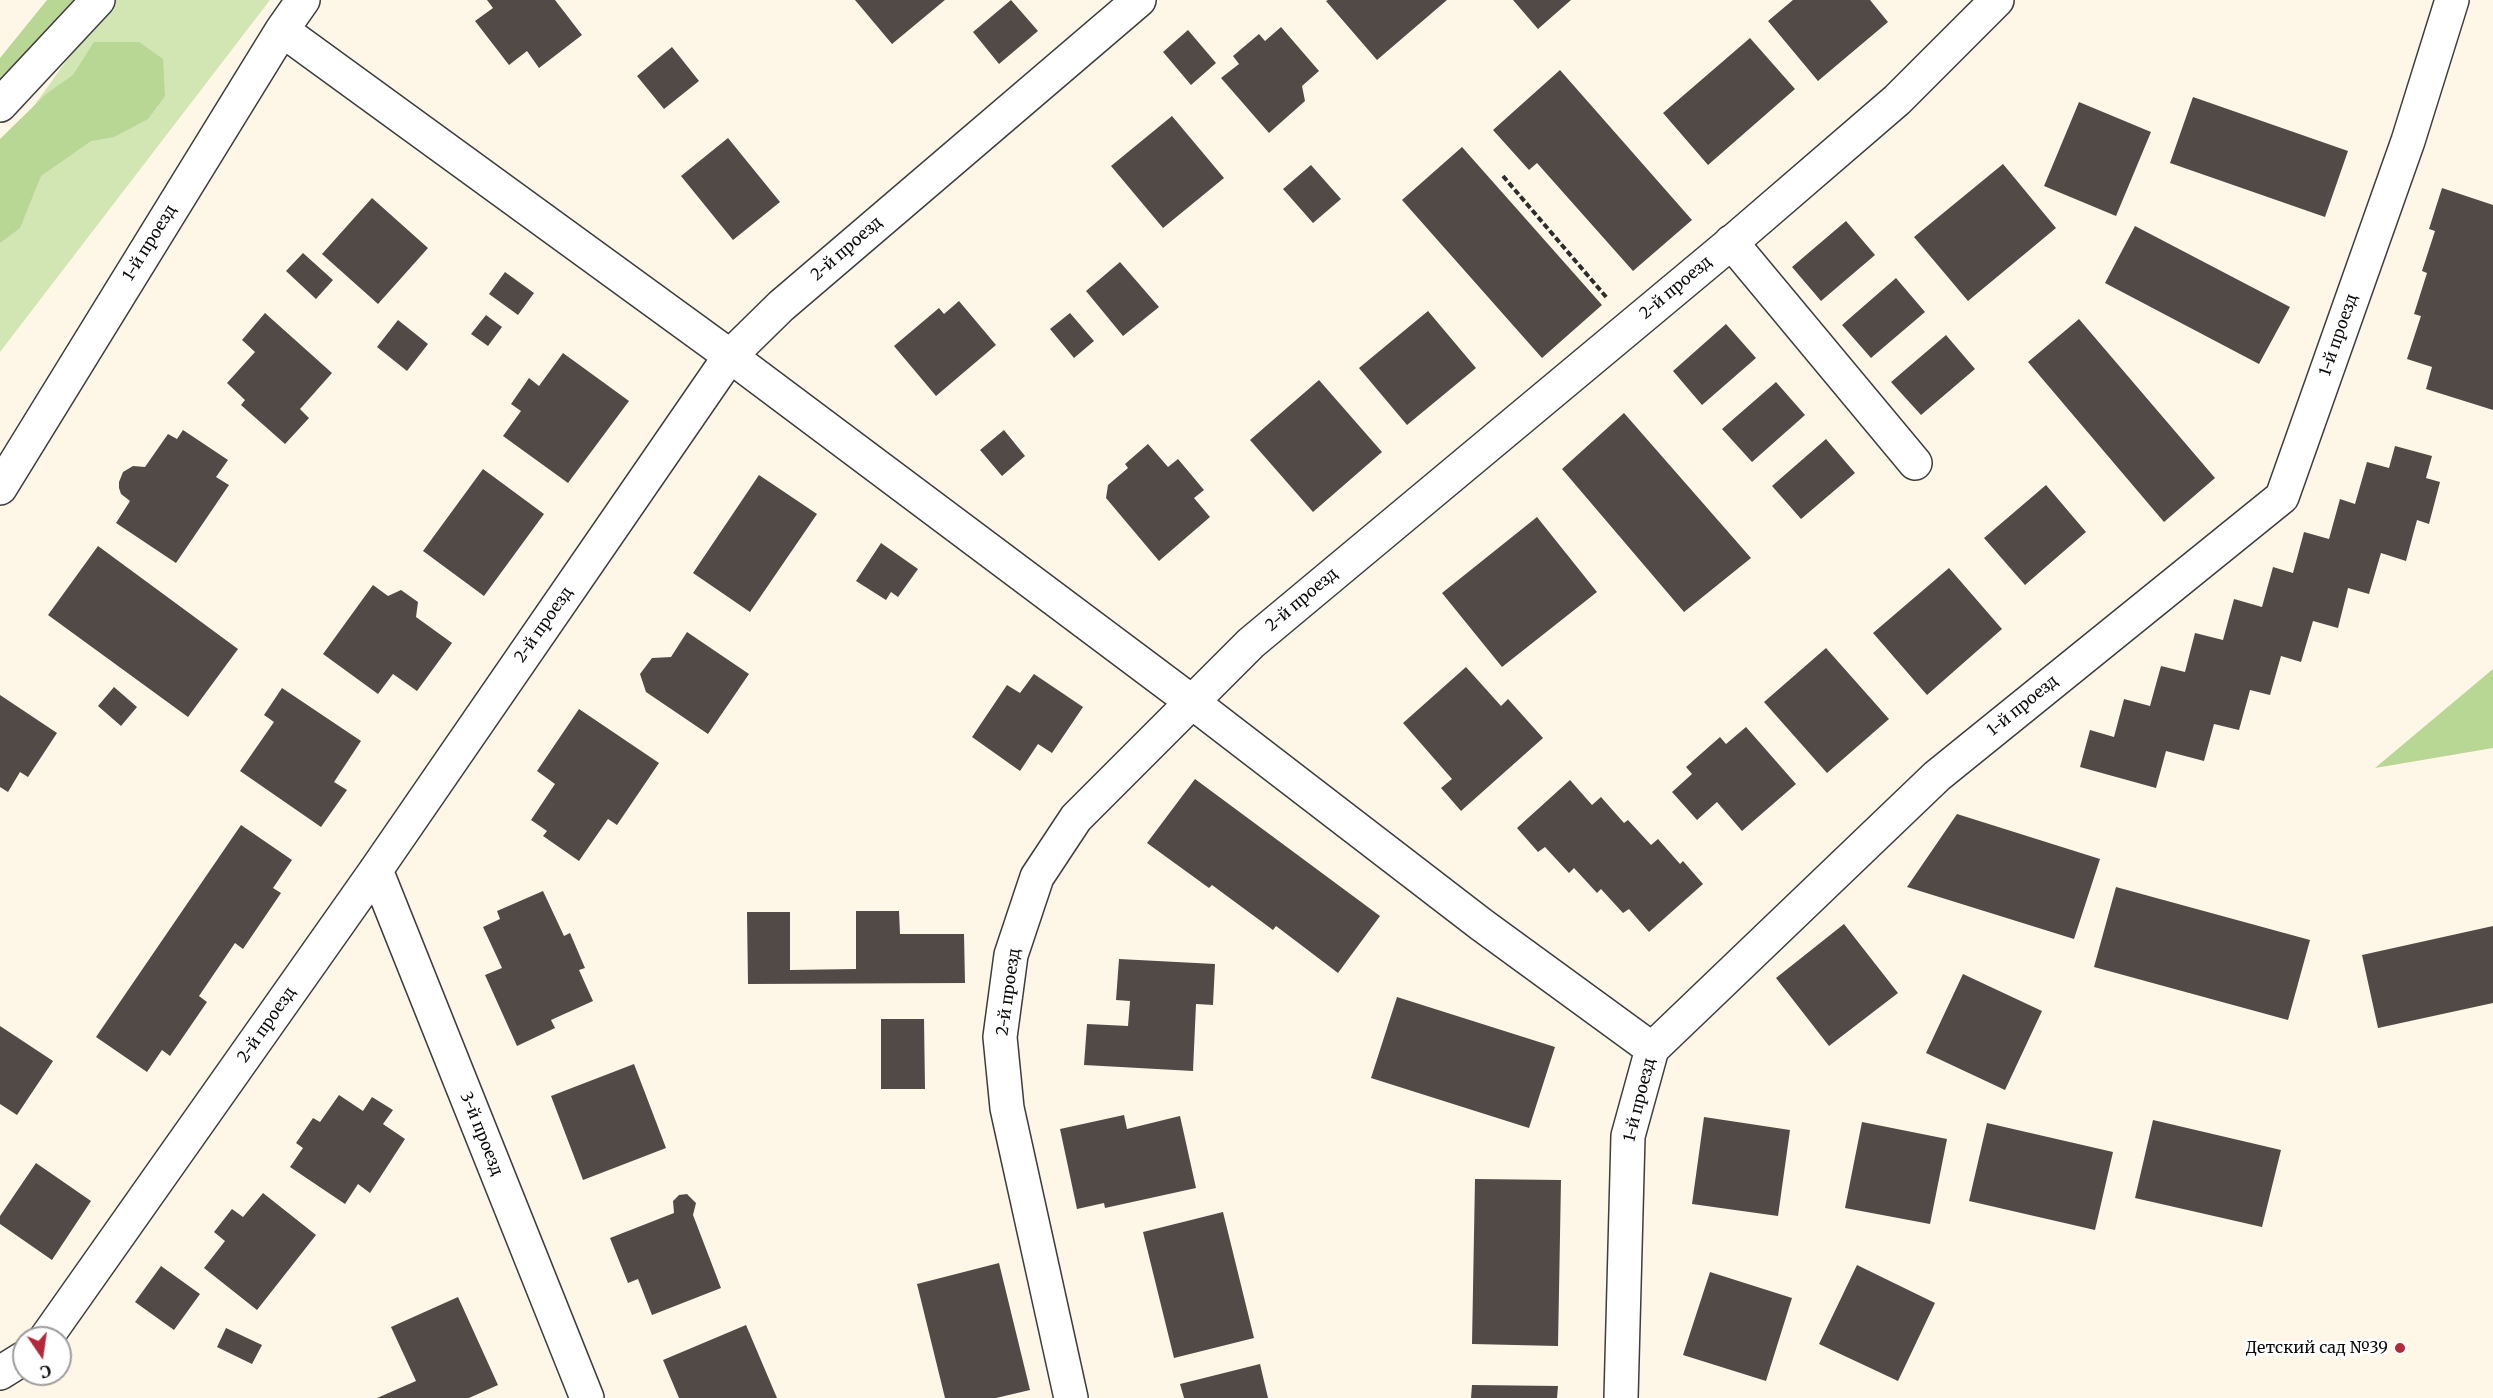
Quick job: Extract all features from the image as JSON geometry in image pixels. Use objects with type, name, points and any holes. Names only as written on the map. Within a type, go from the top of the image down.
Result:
[{"type":"street","points":[[0,105],[98,0]]},
{"type":"street","name":"1-й проезд","points":[[0,488],[282,30],[303,0]]},
{"type":"street","name":"2-й проезд","points":[[54,1326],[376,870],[729,357],[781,306],[1139,0]]},
{"type":"street","name":"2-й проезд","points":[[1071,1398],[1008,1108],[1000,1036],[1011,955],[1037,877],[1076,818],[1251,643],[1731,242],[1897,100],[1997,0]]},
{"type":"street","name":"1-й проезд","points":[[1621,1398],[1628,1136],[1652,1049],[1937,776],[2282,497],[2408,141],[2452,0]]},
{"type":"street","points":[[282,30],[729,357],[1192,702],[1482,926],[1652,1049]]},
{"type":"street","points":[[1731,242],[1915,464]]},
{"type":"street","name":"3-й проезд","points":[[376,870],[587,1398]]},
{"type":"path","points":[[1503,177],[1631,326]]},
{"type":"green space","points":[[47,0],[76,0],[0,91],[0,58]]},
{"type":"green space","points":[[110,0],[270,0],[0,352],[0,153]]},
{"type":"green space","points":[[94,42],[139,42],[163,59],[165,96],[148,119],[114,137],[91,141],[41,176],[20,228],[0,243],[0,139],[46,94],[73,75]]},
{"type":"green space","points":[[2493,669],[2493,748],[2375,768]]},
{"type":"building","points":[[487,0],[555,0],[582,35],[539,68],[527,51],[509,65],[475,21],[493,8]]},
{"type":"building","points":[[855,0],[945,0],[892,44]]},
{"type":"building","points":[[1011,0],[1038,31],[999,64],[973,32]]},
{"type":"building","points":[[1447,0],[1377,60],[1326,1]]},
{"type":"building","points":[[1513,0],[1571,0],[1538,29]]},
{"type":"building","points":[[1793,0],[1870,0],[1888,22],[1818,81],[1768,21]]},
{"type":"building","points":[[1281,27],[1319,71],[1302,86],[1305,101],[1269,133],[1221,78],[1239,64],[1233,56],[1259,34],[1265,41]]},
{"type":"building","points":[[1188,30],[1216,63],[1191,85],[1163,52]]},
{"type":"building","points":[[1750,38],[1795,89],[1708,165],[1663,113]]},
{"type":"building","points":[[672,47],[699,81],[664,109],[637,76]]},
{"type":"building","points":[[1560,70],[1692,220],[1633,271],[1537,163],[1529,170],[1493,130]]},
{"type":"building","points":[[2193,97],[2348,151],[2325,217],[2170,163]]},
{"type":"building","points":[[2079,102],[2151,132],[2116,216],[2044,186]]},
{"type":"building","points":[[1172,116],[1224,178],[1163,228],[1111,166]]},
{"type":"building","points":[[728,138],[780,202],[733,240],[681,176]]},
{"type":"building","points":[[1462,147],[1602,305],[1542,358],[1402,200]]},
{"type":"building","points":[[2003,164],[2056,228],[1968,301],[1914,237]]},
{"type":"building","points":[[1311,165],[1341,199],[1313,223],[1283,189]]},
{"type":"building","points":[[2442,188],[2493,205],[2493,410],[2426,389],[2432,367],[2407,359],[2421,316],[2414,314],[2427,273],[2422,271],[2435,231],[2429,229]]},
{"type":"building","points":[[372,198],[428,248],[378,304],[322,254]]},
{"type":"building","points":[[1846,221],[1875,255],[1821,301],[1792,267]]},
{"type":"building","points":[[2135,226],[2290,307],[2259,364],[2105,283]]},
{"type":"building","points":[[303,253],[333,280],[316,299],[286,271]]},
{"type":"building","points":[[1120,262],[1159,307],[1123,336],[1086,291]]},
{"type":"building","points":[[505,272],[534,293],[518,315],[489,294]]},
{"type":"building","points":[[1896,278],[1925,312],[1871,358],[1842,325]]},
{"type":"building","points":[[959,301],[996,345],[936,396],[894,346],[939,308],[944,314]]},
{"type":"building","points":[[1428,311],[1476,368],[1407,425],[1359,368]]},
{"type":"building","points":[[265,313],[332,373],[300,409],[309,418],[285,444],[241,405],[245,400],[227,383],[255,352],[242,340]]},
{"type":"building","points":[[1070,313],[1094,341],[1074,358],[1050,329]]},
{"type":"building","points":[[486,315],[502,327],[488,346],[471,334]]},
{"type":"building","points":[[2079,319],[2215,478],[2164,522],[2028,362]]},
{"type":"building","points":[[398,320],[428,344],[407,371],[377,347]]},
{"type":"building","points":[[1726,324],[1756,358],[1702,405],[1673,371]]},
{"type":"building","points":[[1946,335],[1975,369],[1921,415],[1891,382]]},
{"type":"building","points":[[563,353],[629,401],[568,483],[503,436],[521,411],[511,404],[529,378],[539,386]]},
{"type":"building","points":[[1319,380],[1382,452],[1313,512],[1250,440]]},
{"type":"building","points":[[1776,382],[1805,415],[1752,462],[1722,429]]},
{"type":"building","points":[[1624,413],[1751,558],[1684,612],[1562,469]]},
{"type":"building","points":[[183,430],[228,460],[216,477],[229,485],[176,563],[116,523],[130,501],[121,494],[119,488],[123,472],[133,466],[145,467],[168,434],[177,439]]},
{"type":"building","points":[[1004,430],[1025,456],[1002,476],[980,450]]},
{"type":"building","points":[[1826,439],[1855,473],[1801,519],[1772,486]]},
{"type":"building","points":[[1148,444],[1168,467],[1178,459],[1204,490],[1194,498],[1210,517],[1159,561],[1106,498],[1108,485],[1128,468],[1125,464]]},
{"type":"building","points":[[2395,446],[2432,456],[2426,478],[2440,482],[2429,524],[2417,520],[2406,561],[2381,553],[2369,594],[2348,588],[2338,628],[2313,621],[2301,662],[2281,656],[2270,695],[2250,690],[2239,730],[2214,724],[2204,761],[2166,751],[2156,788],[2080,767],[2090,730],[2114,737],[2124,699],[2150,706],[2161,666],[2185,672],[2195,633],[2223,640],[2234,599],[2262,607],[2273,567],[2293,573],[2304,532],[2329,539],[2340,499],[2355,504],[2367,462],[2389,468]]},
{"type":"building","points":[[483,469],[544,514],[484,596],[423,551]]},
{"type":"building","points":[[759,475],[817,514],[750,612],[693,573]]},
{"type":"building","points":[[2046,485],[2086,532],[2025,585],[1984,538]]},
{"type":"building","points":[[1537,517],[1597,592],[1502,667],[1442,593]]},
{"type":"building","points":[[881,543],[918,569],[898,597],[891,592],[886,600],[856,581]]},
{"type":"building","points":[[98,546],[238,649],[188,717],[48,615]]},
{"type":"building","points":[[1949,568],[2002,629],[1927,695],[1873,633]]},
{"type":"building","points":[[373,585],[388,596],[401,590],[418,602],[416,617],[452,643],[417,691],[393,674],[378,694],[323,654]]},
{"type":"building","points":[[687,632],[749,674],[708,734],[646,692],[640,674],[652,658],[671,657]]},
{"type":"building","points":[[1826,648],[1889,719],[1827,773],[1764,702]]},
{"type":"building","points":[[1466,667],[1501,706],[1508,699],[1543,738],[1461,811],[1441,788],[1452,779],[1403,723]]},
{"type":"building","points":[[1034,674],[1083,707],[1052,753],[1038,744],[1020,771],[972,737],[1007,685],[1020,693]]},
{"type":"building","points":[[114,687],[137,707],[121,726],[98,706]]},
{"type":"building","points":[[282,688],[361,741],[334,782],[347,790],[321,827],[240,771],[274,722],[264,715]]},
{"type":"building","points":[[0,695],[57,733],[28,777],[20,772],[8,792],[0,787]]},
{"type":"building","points":[[579,709],[659,763],[617,825],[608,819],[579,861],[543,836],[547,831],[531,820],[555,784],[537,771]]},
{"type":"building","points":[[1746,727],[1796,784],[1742,831],[1717,802],[1697,820],[1672,792],[1692,774],[1686,767],[1720,737],[1726,744]]},
{"type":"building","points":[[1195,779],[1380,916],[1338,973],[1276,926],[1273,930],[1212,885],[1209,888],[1147,843]]},
{"type":"building","points":[[1570,780],[1592,805],[1601,797],[1624,823],[1628,820],[1651,845],[1658,839],[1680,864],[1683,861],[1703,884],[1649,932],[1629,909],[1623,913],[1601,889],[1597,893],[1574,868],[1569,873],[1545,847],[1538,852],[1517,828]]},
{"type":"building","points":[[1957,814],[2100,859],[2074,939],[1907,887]]},
{"type":"building","points":[[241,825],[292,860],[273,888],[281,893],[243,949],[235,943],[199,996],[207,1002],[170,1056],[162,1050],[147,1072],[96,1037]]},
{"type":"building","points":[[2116,887],[2310,940],[2288,1020],[2094,967]]},
{"type":"building","points":[[543,891],[564,936],[570,933],[585,968],[579,970],[593,1001],[551,1020],[555,1028],[517,1046],[485,975],[502,968],[483,927],[500,919],[497,911]]},
{"type":"building","points":[[856,911],[899,911],[900,934],[964,934],[965,983],[748,984],[747,912],[790,912],[790,970],[856,969]]},
{"type":"building","points":[[1844,924],[1898,993],[1829,1046],[1776,978]]},
{"type":"building","points":[[2493,926],[2493,1003],[2378,1028],[2362,955]]},
{"type":"building","points":[[1119,959],[1215,964],[1213,1005],[1196,1004],[1193,1071],[1084,1065],[1087,1024],[1128,1026],[1130,1001],[1116,1000]]},
{"type":"building","points":[[1963,974],[2042,1011],[2005,1090],[1926,1053]]},
{"type":"building","points":[[1397,997],[1555,1047],[1529,1128],[1371,1078]]},
{"type":"building","points":[[881,1019],[924,1019],[925,1089],[881,1089]]},
{"type":"building","points":[[0,1026],[53,1061],[17,1115],[0,1104]]},
{"type":"building","points":[[634,1064],[666,1148],[583,1180],[551,1096]]},
{"type":"building","points":[[339,1095],[363,1111],[372,1097],[393,1110],[383,1124],[405,1139],[370,1193],[358,1184],[345,1204],[290,1167],[303,1148],[296,1143],[313,1118],[320,1122]]},
{"type":"building","points":[[1124,1115],[1127,1129],[1180,1116],[1196,1188],[1105,1208],[1104,1203],[1077,1209],[1060,1129]]},
{"type":"building","points":[[1704,1117],[1790,1130],[1778,1216],[1692,1204]]},
{"type":"building","points":[[2153,1120],[2281,1150],[2262,1227],[2135,1198]]},
{"type":"building","points":[[1862,1122],[1947,1139],[1930,1224],[1845,1208]]},
{"type":"building","points":[[1987,1123],[2113,1152],[2095,1230],[1969,1201]]},
{"type":"building","points":[[36,1163],[91,1201],[52,1260],[0,1224],[0,1216]]},
{"type":"building","points":[[1475,1179],[1561,1180],[1558,1346],[1472,1344]]},
{"type":"building","points":[[263,1193],[316,1235],[257,1310],[204,1268],[225,1241],[214,1232],[232,1209],[243,1217]]},
{"type":"building","points":[[687,1194],[696,1203],[693,1215],[721,1288],[652,1315],[638,1279],[628,1283],[610,1238],[674,1213],[673,1201],[679,1195]]},
{"type":"building","points":[[1223,1212],[1254,1338],[1174,1358],[1143,1232]]},
{"type":"building","points":[[999,1263],[1030,1390],[996,1398],[945,1398],[917,1284]]},
{"type":"building","points":[[1857,1265],[1935,1303],[1898,1381],[1819,1344]]},
{"type":"building","points":[[161,1266],[200,1294],[174,1330],[135,1302]]},
{"type":"building","points":[[1710,1272],[1792,1298],[1766,1381],[1683,1355]]},
{"type":"building","points":[[458,1297],[498,1385],[469,1398],[377,1398],[416,1381],[391,1327]]},
{"type":"building","points":[[746,1325],[777,1398],[679,1398],[663,1360]]},
{"type":"building","points":[[226,1328],[262,1345],[252,1364],[217,1347]]},
{"type":"building","points":[[1260,1364],[1268,1398],[1184,1398],[1180,1384]]},
{"type":"building","points":[[1472,1385],[1558,1386],[1557,1398],[1471,1398]]},
{"type":"place","name":"Детский сад №39","points":[[2400,1348]]}]
